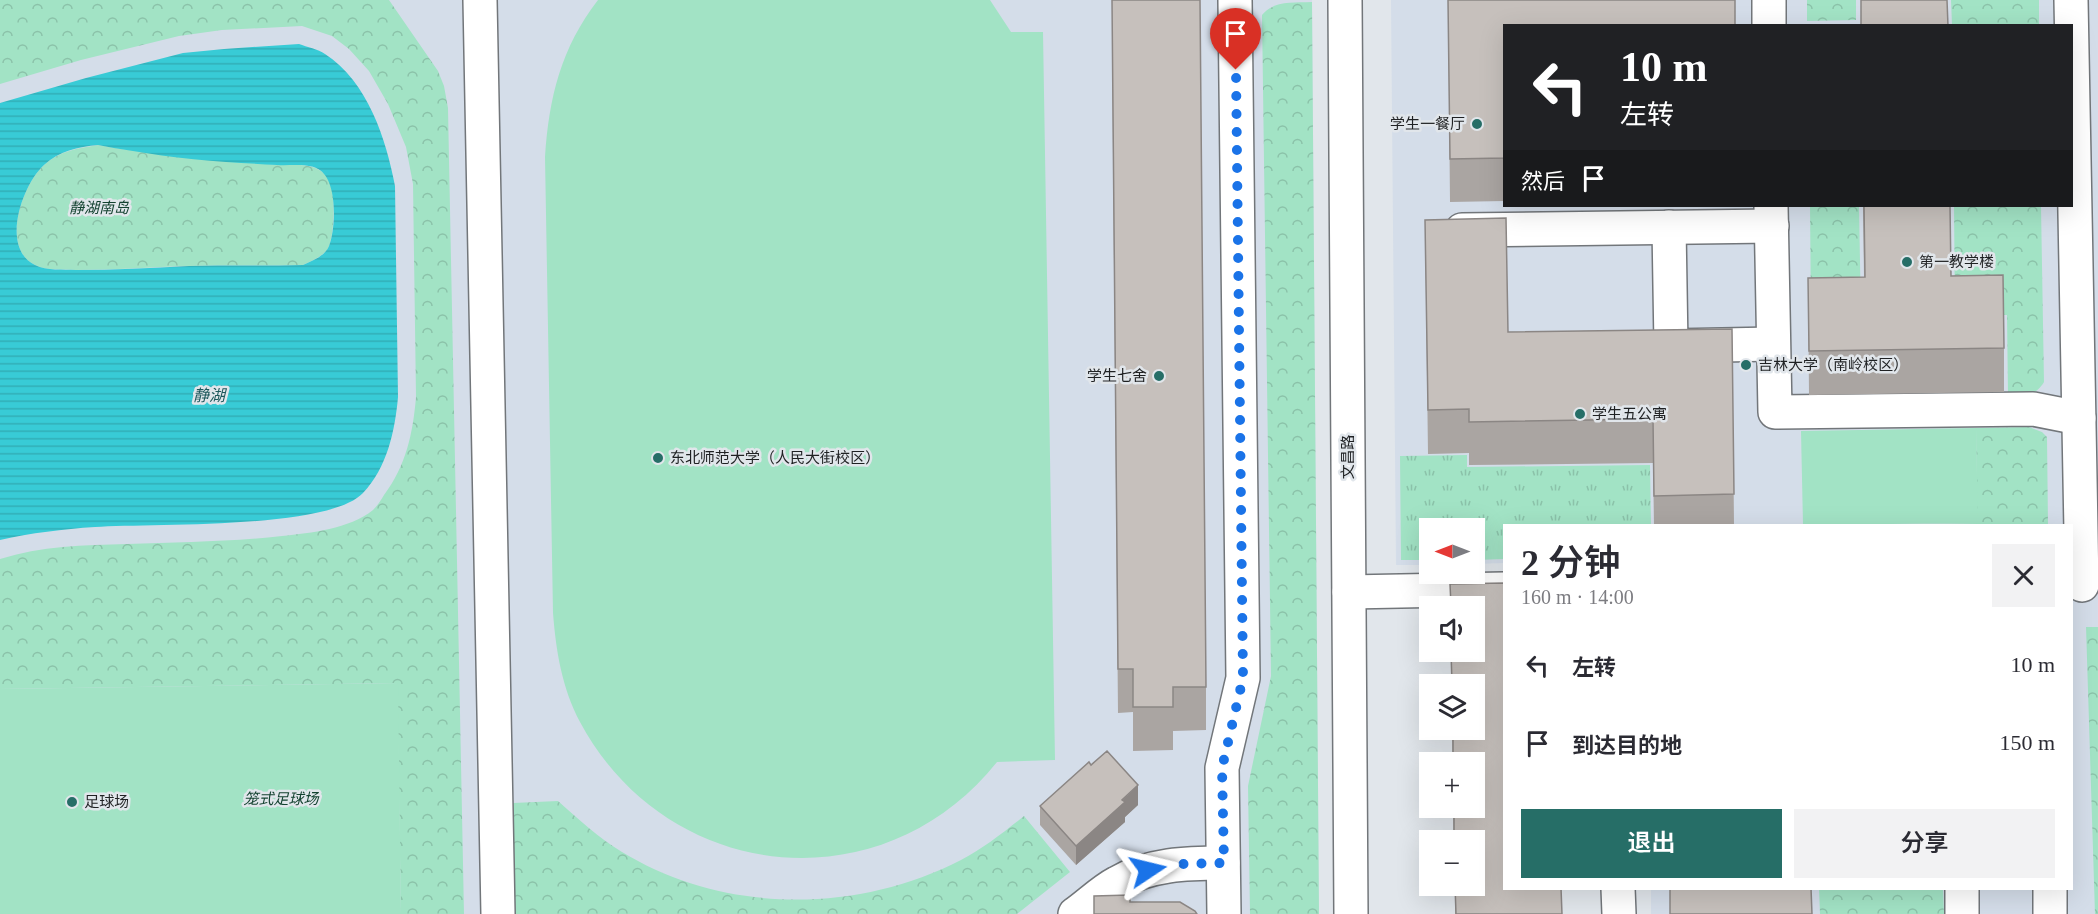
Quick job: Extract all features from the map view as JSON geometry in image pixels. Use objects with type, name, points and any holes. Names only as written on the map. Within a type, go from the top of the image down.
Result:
[{"type":"street","points":[[480,0],[498,914]]},
{"type":"street","points":[[1224,914],[1222,768],[1243,678],[1235,0]]},
{"type":"street","name":"文昌路","points":[[1345,0],[1351,914]]},
{"type":"street","points":[[1769,0],[1769,24]]},
{"type":"street","points":[[2071,0],[2071,24]]},
{"type":"street","points":[[2073,104],[2084,585]]},
{"type":"street","points":[[1462,230],[1669,227],[1772,216],[1775,412],[2033,409],[2079,418]]},
{"type":"street","points":[[1669,227],[1671,346],[1773,344]]},
{"type":"street","points":[[1349,592],[1503,589]]},
{"type":"street","points":[[1075,914],[1116,883],[1148,870],[1183,864],[1224,863]]},
{"type":"street","points":[[1618,890],[1619,914]]},
{"type":"street","points":[[1962,890],[1962,914]]},
{"type":"street","points":[[2050,890],[2050,914]]},
{"type":"shaded area","name":"东北师范大学（人民大街校区）","points":[[0,0],[1312,0],[1319,914],[0,914]]},
{"type":"shaded area","name":"吉林大学（南岭校区）","points":[[1391,0],[2098,0],[2098,914],[1651,914],[1651,890],[2073,890],[2073,524],[1503,524],[1503,563],[1485,564],[1485,518],[1419,518],[1419,565],[1396,565]]},
{"type":"green space","points":[[0,0],[389,0],[438,71],[444,86],[448,108],[464,914],[401,914],[397,683],[0,689],[0,559],[31,551],[63,547],[224,541],[282,536],[329,529],[353,522],[374,508],[398,473],[407,449],[416,397],[413,184],[406,147],[388,104],[369,71],[349,49],[332,36],[302,26],[222,30],[179,36],[81,60],[0,84]]},
{"type":"green space","points":[[598,0],[990,0],[1011,32],[1043,32],[1055,760],[997,762],[950,808],[896,839],[837,855],[778,857],[720,844],[666,817],[618,776],[580,722],[564,683],[553,613],[545,157],[550,114],[559,74],[575,36]]},
{"type":"green space","points":[[1807,0],[1856,0],[1856,20],[1807,21]]},
{"type":"green space","points":[[1951,0],[2039,0],[2039,24],[1952,24]]},
{"type":"green space","points":[[1312,2],[1319,914],[1250,914],[1248,786],[1271,676],[1262,15],[1278,5]]},
{"type":"green space","name":"静湖南岛","points":[[98,145],[277,165],[305,165],[315,168],[326,176],[333,194],[334,215],[330,244],[322,255],[303,265],[76,270],[50,269],[35,265],[24,257],[17,231],[18,216],[28,187],[44,165],[56,156]]},
{"type":"green space","points":[[1810,207],[1859,207],[1861,317],[1811,317]]},
{"type":"green space","points":[[1954,207],[2041,207],[2044,382],[2041,387],[2033,393],[2008,395],[2007,315],[1955,315]]},
{"type":"green space","points":[[2029,427],[2042,432],[2047,437],[2048,524],[1916,524],[1977,523],[1976,428]]},
{"type":"green space","points":[[1976,428],[1978,523],[1803,524],[1801,431]]},
{"type":"green space","points":[[1467,455],[1467,467],[1650,465],[1651,524],[1503,524],[1503,559],[1485,560],[1485,518],[1419,518],[1419,560],[1401,560],[1400,456]]},
{"type":"green space","points":[[2086,627],[2098,627],[2098,914],[2095,914]]},
{"type":"green space","name":"笼式足球场","points":[[398,683],[401,914],[0,914],[0,689]]},
{"type":"green space","points":[[558,801],[622,852],[662,872],[703,887],[746,896],[790,900],[834,898],[878,890],[920,878],[961,860],[986,845],[1024,816],[1070,872],[1017,914],[515,914],[513,803]]},
{"type":"green space","points":[[1819,890],[1943,890],[1944,914],[1820,914]]},
{"type":"water","name":"静湖","points":[[299,44],[322,52],[353,80],[373,113],[380,131],[395,186],[398,397],[395,423],[384,461],[363,493],[344,505],[314,513],[236,522],[59,530],[0,540],[0,103],[183,53]],"holes":[[[98,145],[194,159],[314,167],[325,174],[332,193],[334,216],[329,246],[321,255],[303,265],[76,270],[50,269],[35,265],[24,257],[17,231],[18,216],[28,187],[44,165],[56,156],[69,150]]]},
{"type":"building","name":"学生七舍","points":[[1112,0],[1200,0],[1206,687],[1173,687],[1173,707],[1133,707],[1133,669],[1118,669]]},
{"type":"building","name":"学生一餐厅","points":[[1448,0],[1735,0],[1735,24],[1503,24],[1503,158],[1450,159]]},
{"type":"building","points":[[1861,0],[1947,0],[1948,24],[1861,24]]},
{"type":"building","name":"第一教学楼","points":[[1864,207],[1950,207],[1951,276],[2003,275],[2004,348],[1809,351],[1808,278],[1865,277]]},
{"type":"building","name":"学生五公寓","points":[[1506,218],[1508,332],[1732,329],[1734,494],[1654,496],[1653,419],[1469,422],[1469,409],[1428,410],[1425,220]]},
{"type":"building","points":[[1503,583],[1503,890],[1561,890],[1562,914],[1456,914],[1455,896],[1485,896],[1485,830],[1454,830],[1454,818],[1485,818],[1485,752],[1453,752],[1453,740],[1485,740],[1485,674],[1452,674],[1451,662],[1485,662],[1485,596],[1451,596],[1450,584]]},
{"type":"building","points":[[1107,751],[1138,785],[1122,800],[1125,802],[1076,846],[1040,806],[1089,762],[1091,765]]},
{"type":"building","points":[[1670,890],[1811,890],[1812,914],[1670,914]]},
{"type":"building","points":[[1130,895],[1130,902],[1180,902],[1197,914],[1094,914],[1094,896]]},
{"type":"place","name":"学生一餐厅","points":[[1477,124]]},
{"type":"place","name":"第一教学楼","points":[[1907,262]]},
{"type":"place","name":"吉林大学（南岭校区）","points":[[1746,365]]},
{"type":"place","name":"学生七舍","points":[[1159,376]]},
{"type":"place","name":"学生五公寓","points":[[1580,414]]},
{"type":"place","name":"东北师范大学（人民大街校区）","points":[[658,458]]},
{"type":"place","name":"足球场","points":[[72,802]]},
{"type":"route","points":[[1148,870],[1183,864],[1224,863],[1222,768],[1243,678],[1236,70]]}]
